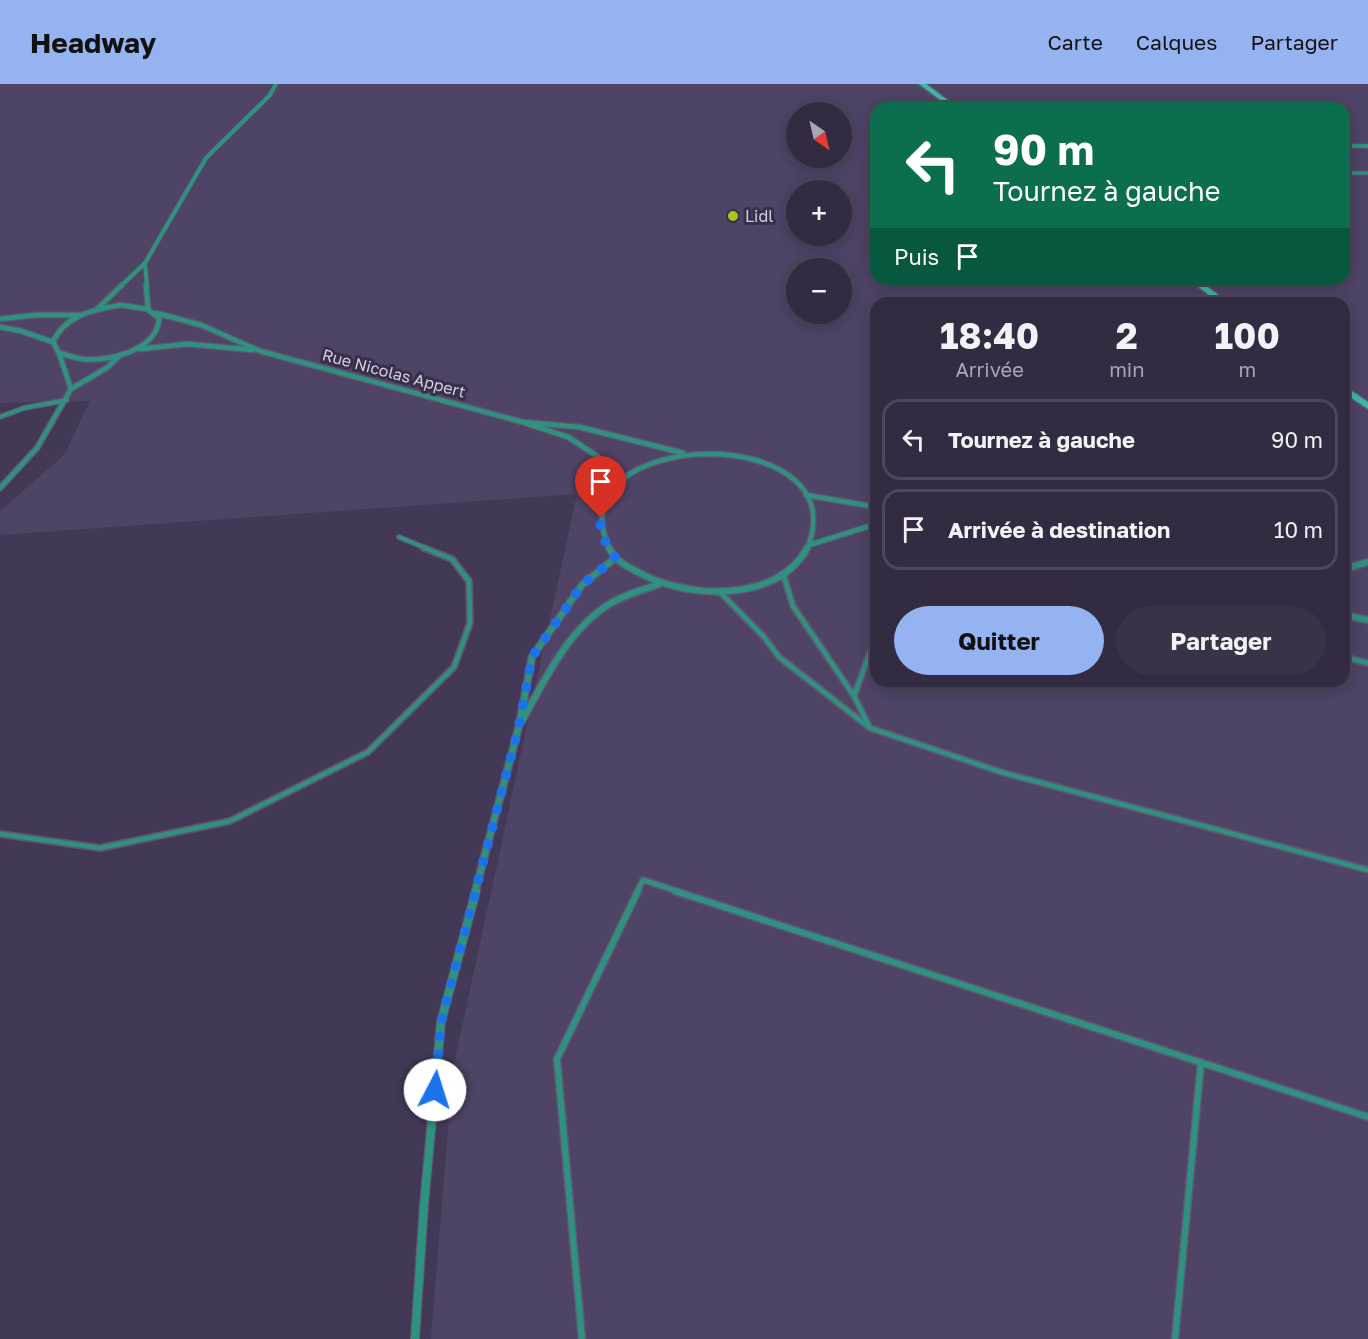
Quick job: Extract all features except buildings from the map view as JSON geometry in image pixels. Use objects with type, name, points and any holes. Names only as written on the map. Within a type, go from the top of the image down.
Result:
[{"type":"main road","points":[[922,84],[947,102]]},
{"type":"main road","points":[[1200,285],[1217,297]]},
{"type":"main road","points":[[1350,393],[1368,406]]},
{"type":"street","points":[[53,342],[62,326],[80,315],[97,309],[145,263],[206,158],[270,95],[276,84]]},
{"type":"street","points":[[1350,146],[1368,146]]},
{"type":"street","points":[[145,263],[148,309]]},
{"type":"street","name":"Rue Nicolas Appert","points":[[97,309],[120,305],[148,309],[201,325],[260,351],[522,422],[568,437],[597,456],[618,482]]},
{"type":"street","points":[[137,350],[157,335],[161,327],[161,320],[156,313]]},
{"type":"street","points":[[0,319],[36,315],[80,315]]},
{"type":"street","points":[[0,327],[21,331],[53,342],[71,389],[67,400],[37,448],[0,488]]},
{"type":"street","name":"Rue Nicolas Appert","points":[[120,355],[137,350],[187,344],[260,351]]},
{"type":"street","points":[[59,353],[85,360],[120,355]]},
{"type":"street","points":[[71,389],[108,367],[120,355]]},
{"type":"street","name":"Rue Nicolas Appert","points":[[522,422],[579,427],[686,454]]},
{"type":"street","points":[[686,454],[726,454],[764,463],[794,480],[812,504],[816,531],[802,558],[773,579],[733,590],[719,591],[687,590],[659,584],[646,579],[615,558],[600,532],[602,505],[618,482],[649,463],[686,454]]},
{"type":"street","points":[[805,495],[870,506]]},
{"type":"street","points":[[808,546],[870,526]]},
{"type":"street","points":[[415,1339],[424,1205],[441,1022],[519,726],[532,657],[582,585],[615,558]]},
{"type":"street","points":[[1350,567],[1368,562]]},
{"type":"street","points":[[519,726],[544,682],[579,631],[611,603],[659,584]]},
{"type":"street","points":[[1350,616],[1368,620]]},
{"type":"lane","points":[[1350,173],[1368,173]]},
{"type":"lane","points":[[0,417],[24,408],[67,400]]},
{"type":"lane","points":[[0,834],[100,848],[230,820],[368,752],[454,667],[470,623],[470,580],[452,560],[399,537]]},
{"type":"lane","points":[[783,572],[794,606],[854,696],[870,728]]},
{"type":"lane","points":[[719,591],[764,637],[779,657],[870,728],[1004,773],[1368,870]]},
{"type":"lane","points":[[854,696],[870,652]]},
{"type":"lane","points":[[1350,658],[1368,663]]},
{"type":"lane","points":[[582,1339],[557,1059],[643,880],[1368,1117]]},
{"type":"lane","points":[[1174,1339],[1201,1062]]},
{"type":"shaded area","points":[[0,84],[1368,84],[1368,1339],[431,1339],[453,1068],[577,494],[0,535],[0,511],[64,455],[90,401],[0,403]]},
{"type":"place","name":"Lidl","points":[[733,216]]},
{"type":"route","points":[[435,1090],[441,1022],[519,726],[532,657],[582,585],[615,558],[600,532],[601,518]]}]
